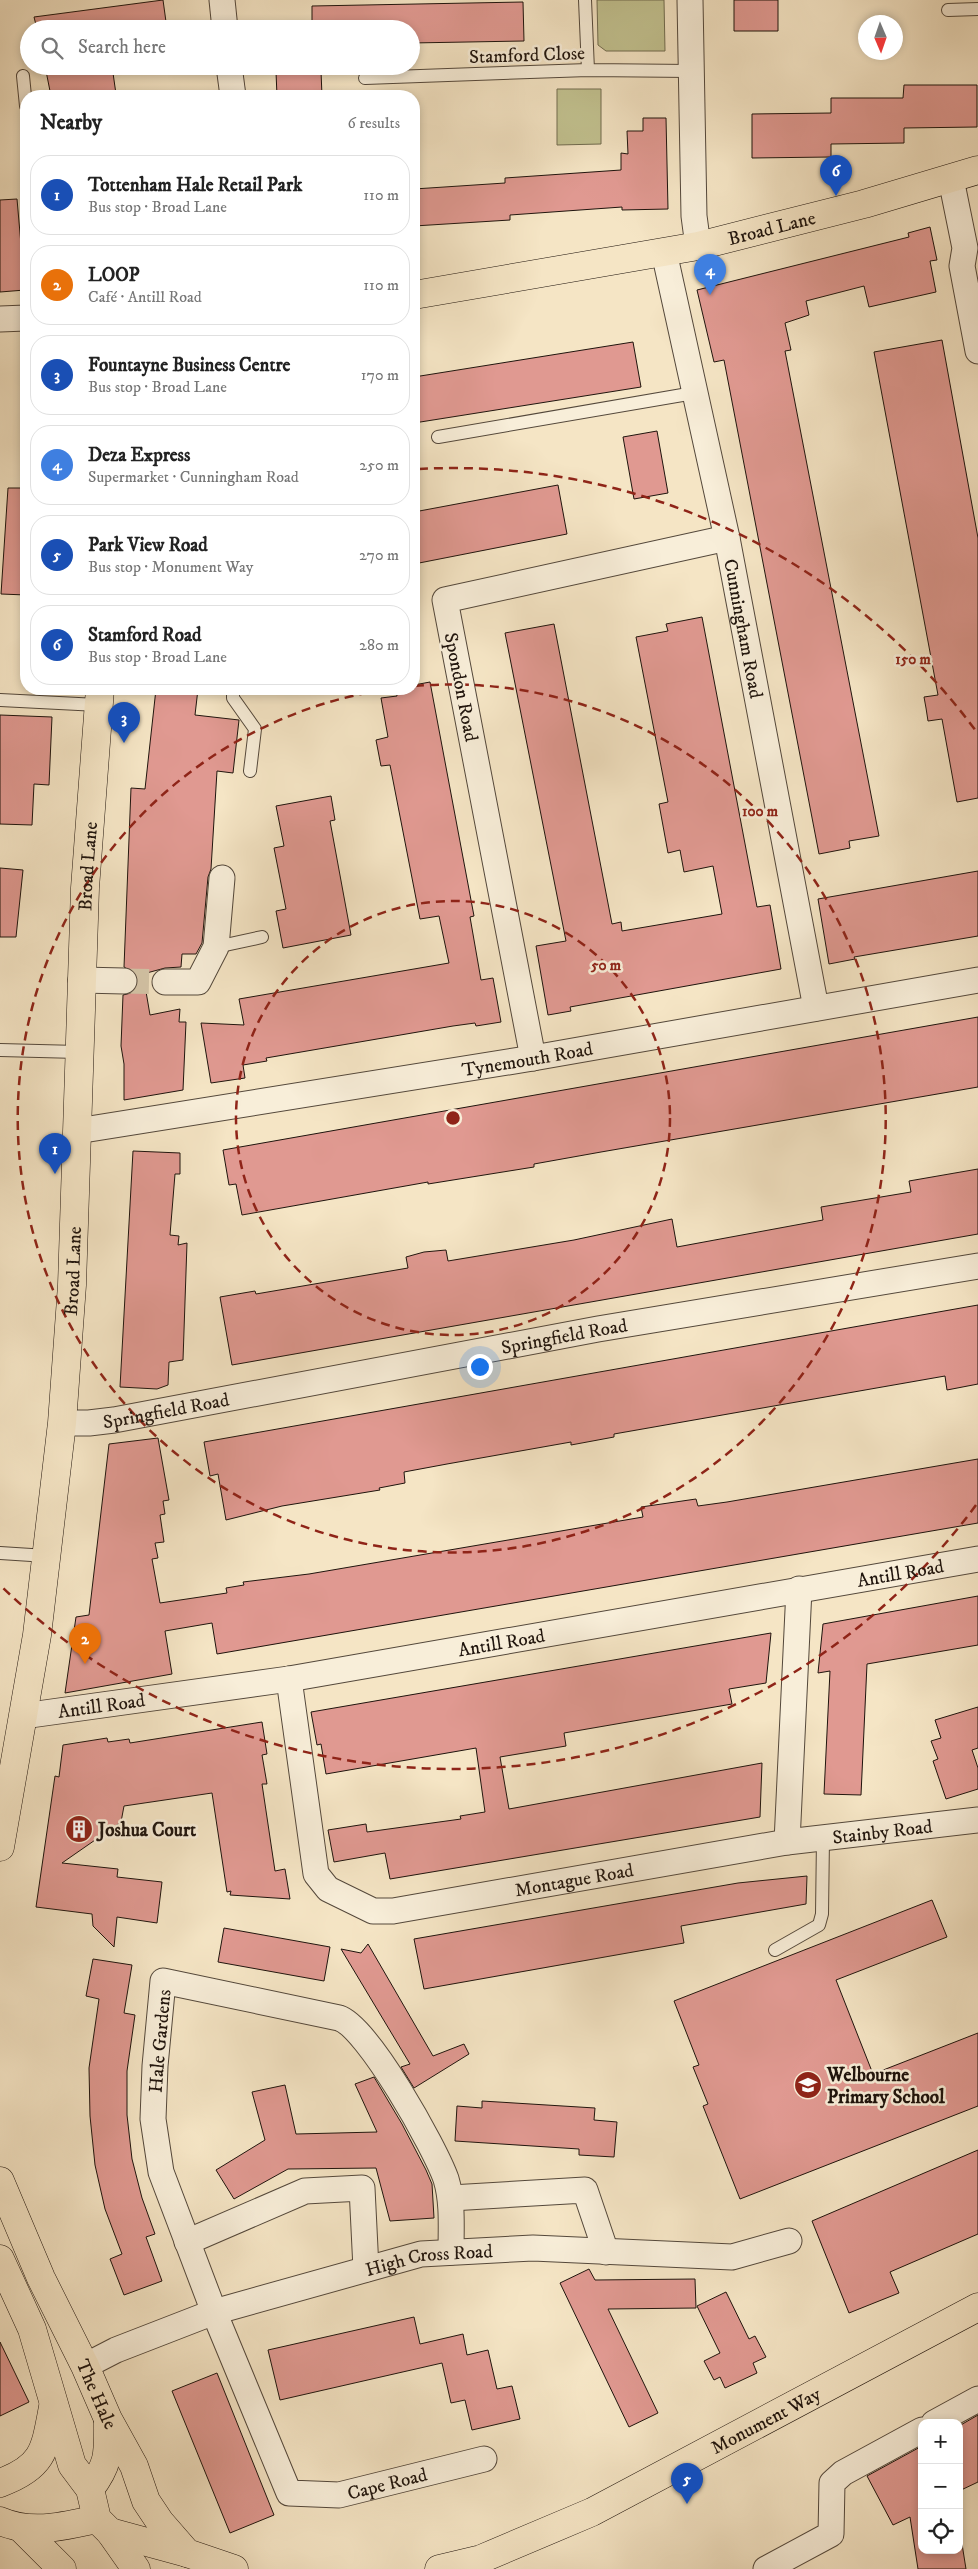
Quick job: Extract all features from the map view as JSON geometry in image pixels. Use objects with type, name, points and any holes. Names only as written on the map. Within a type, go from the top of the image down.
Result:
[{"type":"main road","name":"Broad Lane","points":[[420,294],[698,246],[864,204],[978,170]]},
{"type":"main road","name":"Broad Lane","points":[[0,1848],[37,1635],[62,1423],[72,1285],[78,1052],[85,888],[99,697]]},
{"type":"main road","name":"The Hale","points":[[0,2181],[41,2278],[85,2366],[108,2419],[134,2466],[146,2501],[160,2522],[187,2553]]},
{"type":"main road","name":"The Hale","points":[[0,2259],[32,2329],[72,2465],[90,2489],[103,2526],[136,2569]]},
{"type":"main road","name":"Monument Way","points":[[439,2569],[481,2560],[592,2512],[978,2307]]},
{"type":"main road","points":[[0,2483],[20,2476],[34,2466],[47,2443],[54,2399]]},
{"type":"main road","points":[[90,2489],[104,2471],[108,2454],[108,2419]]},
{"type":"main road","points":[[11,2525],[45,2529],[103,2526],[234,2569]]},
{"type":"main road","points":[[11,2525],[62,2569]]},
{"type":"street","points":[[222,0],[224,20]]},
{"type":"street","points":[[690,0],[694,216],[698,246]]},
{"type":"street","points":[[231,75],[232,90]]},
{"type":"street","points":[[951,179],[965,248],[962,266],[975,323],[978,351]]},
{"type":"street","name":"Cunningham Road","points":[[664,252],[727,538],[816,1008]]},
{"type":"street","points":[[0,319],[20,318]]},
{"type":"street","name":"Spondon Road","points":[[533,1058],[445,600],[727,538]]},
{"type":"street","points":[[165,982],[198,982],[216,946],[222,878]]},
{"type":"street","points":[[81,980],[124,981]]},
{"type":"street","name":"Tynemouth Road","points":[[77,1131],[533,1058],[978,980]]},
{"type":"street","name":"Springfield Road","points":[[62,1423],[90,1424],[114,1420],[598,1330],[978,1266]]},
{"type":"street","name":"Antill Road","points":[[23,1716],[289,1679],[978,1559]]},
{"type":"street","points":[[787,1842],[799,1589]]},
{"type":"street","name":"Montague Road","points":[[289,1679],[316,1874],[328,1889],[373,1911],[393,1912],[787,1842]]},
{"type":"street","name":"Stainby Road","points":[[787,1842],[978,1820]]},
{"type":"street","name":"Hale Gardens","points":[[289,2493],[214,2312],[161,2172],[153,2119],[155,2066],[163,1981],[339,2018],[350,2024],[386,2070],[423,2132],[440,2166],[450,2198],[451,2252]]},
{"type":"street","points":[[187,2242],[305,2191],[362,2188],[366,2269]]},
{"type":"street","points":[[450,2198],[585,2190],[606,2252]]},
{"type":"street","name":"High Cross Road","points":[[85,2366],[116,2350],[214,2312],[421,2254],[533,2248],[732,2257],[789,2241]]},
{"type":"street","points":[[941,2419],[978,2399]]},
{"type":"street","points":[[766,2569],[831,2534],[832,2484],[843,2473],[918,2432]]},
{"type":"street","name":"Cape Road","points":[[289,2493],[339,2495],[484,2459]]},
{"type":"lane","points":[[585,0],[588,70]]},
{"type":"lane","points":[[948,10],[978,8]]},
{"type":"lane","name":"Stamford Close","points":[[365,78],[588,70],[691,71]]},
{"type":"lane","points":[[23,76],[24,90]]},
{"type":"lane","points":[[438,437],[694,393]]},
{"type":"lane","points":[[233,695],[233,698],[255,729],[250,771]]},
{"type":"lane","points":[[0,700],[99,697]]},
{"type":"lane","points":[[216,946],[262,937]]},
{"type":"lane","points":[[0,1050],[78,1052]]},
{"type":"lane","points":[[0,1553],[47,1556]]},
{"type":"lane","points":[[775,1950],[819,1925],[822,1914],[823,1838]]},
{"type":"green space","points":[[597,0],[664,0],[665,51],[606,51],[598,45]]},
{"type":"green space","points":[[557,89],[601,89],[601,144],[557,145]]},
{"type":"building","points":[[163,0],[166,20],[35,20],[34,17]]},
{"type":"building","points":[[734,0],[778,0],[778,31],[734,31]]},
{"type":"building","points":[[523,2],[524,41],[420,43],[420,20],[312,20],[312,6]]},
{"type":"building","points":[[47,75],[113,75],[115,90],[50,90]]},
{"type":"building","points":[[276,75],[321,75],[322,90],[277,90]]},
{"type":"building","points":[[904,85],[977,85],[977,127],[904,128],[904,143],[831,144],[831,157],[752,158],[752,114],[831,113],[831,98],[903,98]]},
{"type":"building","points":[[643,118],[666,118],[668,209],[622,210],[622,207],[510,215],[510,220],[420,226],[420,189],[505,183],[505,178],[621,170],[621,153],[628,154],[627,131],[643,131]]},
{"type":"building","points":[[17,199],[20,233],[20,290],[0,292],[0,200]]},
{"type":"building","points":[[930,227],[937,260],[930,261],[936,292],[869,307],[864,286],[806,301],[809,315],[785,323],[791,350],[785,351],[879,836],[849,841],[850,848],[819,854],[724,360],[714,362],[697,290],[909,237],[908,233]]},
{"type":"building","points":[[942,340],[978,538],[978,798],[957,802],[942,719],[928,721],[924,697],[938,695],[874,352]]},
{"type":"building","points":[[633,342],[641,387],[420,422],[420,376]]},
{"type":"building","points":[[657,431],[668,493],[634,499],[623,437]]},
{"type":"building","points":[[558,485],[567,534],[420,563],[420,511]]},
{"type":"building","points":[[8,488],[20,488],[20,595],[1,594]]},
{"type":"building","points":[[702,617],[757,907],[770,905],[781,969],[570,1007],[571,1011],[548,1015],[536,946],[566,941],[505,633],[554,624],[612,924],[621,922],[622,931],[722,914],[713,866],[684,872],[680,850],[668,853],[659,804],[668,802],[636,637],[668,631],[666,624]]},
{"type":"building","points":[[430,682],[474,916],[470,917],[481,980],[493,978],[501,1022],[476,1026],[475,1023],[453,1026],[266,1058],[267,1061],[243,1065],[245,1078],[211,1083],[201,1023],[244,1025],[239,999],[449,963],[439,916],[420,919],[390,765],[381,766],[376,740],[388,737],[381,698],[397,695],[420,695],[420,684]]},
{"type":"building","points":[[155,695],[197,695],[195,715],[239,720],[233,773],[217,771],[211,869],[208,877],[202,943],[196,954],[182,954],[181,967],[165,968],[143,974],[150,1015],[180,1009],[179,1022],[186,1022],[183,1090],[124,1100],[124,1064],[121,1046],[123,995],[131,993],[138,982],[136,974],[124,967],[131,788],[145,789]]},
{"type":"building","points":[[0,715],[52,717],[49,785],[34,784],[32,825],[0,824]]},
{"type":"building","points":[[331,796],[335,820],[330,821],[351,935],[283,948],[276,911],[286,909],[274,848],[284,846],[276,806]]},
{"type":"building","points":[[0,868],[23,870],[16,937],[0,937]]},
{"type":"building","points":[[978,871],[978,936],[854,957],[855,959],[829,964],[818,899]]},
{"type":"building","points":[[978,1017],[978,1087],[534,1164],[534,1167],[428,1184],[428,1182],[242,1215],[236,1184],[229,1185],[223,1150]]},
{"type":"building","points":[[133,1151],[180,1153],[180,1174],[175,1174],[170,1235],[179,1236],[178,1245],[187,1243],[183,1360],[169,1362],[168,1385],[157,1389],[120,1387]]},
{"type":"building","points":[[978,1169],[978,1234],[232,1365],[220,1297],[255,1291],[256,1294],[408,1268],[406,1257],[424,1252],[446,1250],[448,1261],[574,1240],[672,1219],[677,1247],[823,1220],[821,1207],[911,1192],[909,1181]]},
{"type":"building","points":[[978,1305],[978,1384],[947,1390],[945,1376],[614,1434],[614,1437],[571,1445],[571,1442],[447,1464],[404,1472],[405,1483],[379,1488],[380,1490],[282,1506],[226,1520],[218,1474],[210,1476],[204,1442]]},
{"type":"building","points":[[158,1438],[169,1500],[163,1501],[165,1514],[160,1515],[164,1542],[155,1543],[158,1558],[152,1559],[160,1603],[227,1593],[226,1588],[244,1585],[243,1582],[309,1574],[643,1517],[641,1507],[696,1499],[698,1506],[727,1502],[978,1459],[978,1523],[217,1654],[212,1623],[165,1631],[172,1674],[65,1693],[76,1617],[89,1615],[109,1444]]},
{"type":"building","points":[[978,1596],[978,1645],[867,1664],[861,1795],[824,1794],[830,1671],[818,1673],[823,1624]]},
{"type":"building","points":[[771,1633],[766,1683],[729,1689],[732,1704],[564,1733],[566,1746],[500,1757],[509,1809],[762,1763],[760,1817],[390,1879],[385,1853],[334,1862],[328,1830],[366,1824],[367,1832],[461,1819],[460,1816],[485,1812],[476,1748],[326,1774],[321,1744],[317,1745],[311,1712]]},
{"type":"building","points":[[978,1707],[978,1748],[972,1750],[978,1768],[978,1789],[946,1799],[933,1761],[938,1759],[931,1741],[941,1738],[935,1720]]},
{"type":"building","points":[[262,1722],[267,1754],[262,1755],[267,1784],[262,1784],[275,1871],[285,1869],[290,1899],[230,1895],[231,1891],[227,1892],[212,1793],[124,1806],[121,1822],[62,1863],[118,1869],[117,1877],[162,1882],[157,1923],[117,1917],[114,1947],[93,1926],[92,1914],[36,1907],[55,1776],[59,1777],[63,1745],[107,1738],[108,1742],[129,1739],[130,1743]]},
{"type":"building","points":[[807,1876],[806,1904],[681,1926],[684,1943],[424,1989],[414,1939],[738,1883]]},
{"type":"building","points":[[932,1900],[947,1937],[836,1980],[873,2074],[978,2033],[978,2106],[740,2199],[703,2106],[708,2104],[693,2067],[699,2065],[674,2001]]},
{"type":"building","points":[[224,1928],[330,1947],[324,1981],[218,1962]]},
{"type":"building","points":[[368,1944],[433,2056],[464,2044],[469,2054],[414,2088],[401,2067],[410,2064],[341,1949],[361,1953]]},
{"type":"building","points":[[93,1959],[132,1965],[124,2013],[135,2015],[127,2071],[127,2115],[132,2159],[142,2198],[155,2234],[146,2237],[162,2281],[124,2295],[110,2259],[122,2254],[105,2209],[95,2165],[90,2116],[89,2068],[99,1999],[86,1996]]},
{"type":"building","points":[[374,2077],[402,2124],[432,2184],[434,2218],[390,2221],[376,2168],[288,2169],[234,2199],[216,2170],[265,2140],[252,2092],[285,2085],[296,2134],[377,2132],[355,2084]]},
{"type":"building","points":[[482,2101],[595,2108],[594,2120],[617,2122],[614,2157],[579,2155],[579,2149],[455,2141],[457,2106],[482,2108]]},
{"type":"building","points":[[978,2150],[978,2234],[890,2272],[899,2293],[849,2313],[812,2221]]},
{"type":"building","points":[[589,2269],[595,2280],[695,2279],[696,2308],[608,2309],[658,2413],[629,2427],[560,2283]]},
{"type":"building","points":[[726,2292],[749,2339],[755,2336],[766,2357],[753,2363],[757,2373],[725,2388],[720,2377],[714,2380],[704,2361],[720,2353],[697,2306]]},
{"type":"building","points":[[414,2317],[420,2344],[463,2334],[467,2355],[488,2350],[497,2389],[512,2386],[520,2419],[472,2430],[465,2400],[451,2403],[442,2363],[280,2400],[268,2350]]},
{"type":"building","points":[[0,2342],[29,2402],[0,2416]]},
{"type":"building","points":[[217,2373],[274,2515],[230,2533],[172,2391]]},
{"type":"building","points":[[978,2415],[978,2482],[963,2489],[963,2464],[963,2424]]},
{"type":"building","points":[[918,2448],[918,2554],[963,2554],[963,2550],[966,2569],[918,2569],[910,2517],[893,2525],[867,2476]]},
{"type":"tunnel","points":[[124,981],[165,982]]},
{"type":"place","name":"Stamford Road","points":[[836,196]]},
{"type":"place","name":"Deza Express","points":[[710,295]]},
{"type":"place","name":"Fountayne Business Centre","points":[[124,743]]},
{"type":"place","name":"Tottenham Hale Retail Park","points":[[55,1174]]},
{"type":"place","name":"LOOP","points":[[85,1664]]},
{"type":"place","name":"Joshua Court","points":[[79,1829]]},
{"type":"place","name":"Welbourne Primary School","points":[[808,2085]]},
{"type":"place","name":"Park View Road","points":[[687,2504]]}]
